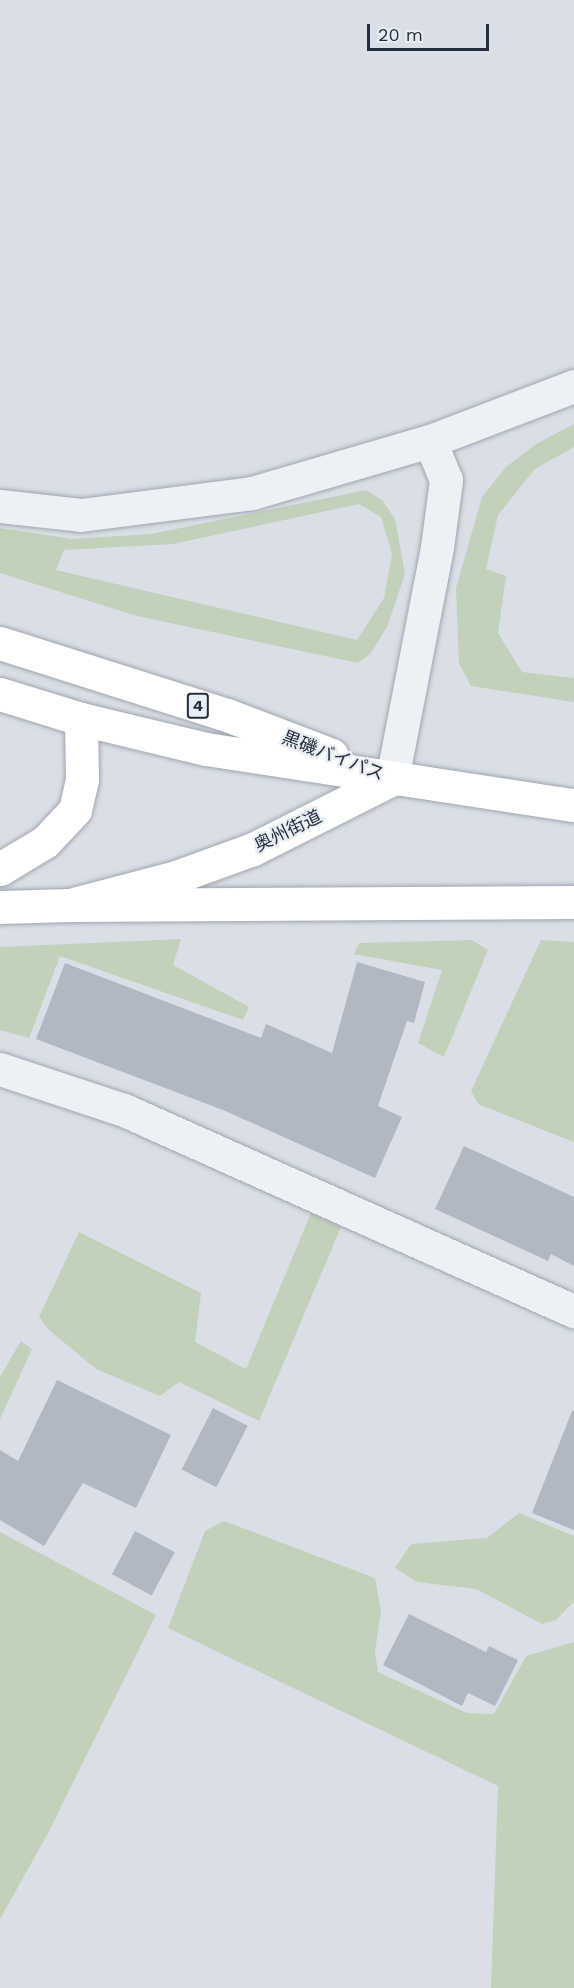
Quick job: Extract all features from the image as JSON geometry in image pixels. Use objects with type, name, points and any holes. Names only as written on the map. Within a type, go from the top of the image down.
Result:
[{"type":"main road","name":"黒磯バイパス","points":[[0,643],[227,715],[392,779]]},
{"type":"main road","name":"黒磯バイパス","points":[[0,694],[81,719],[206,749],[392,779]]},
{"type":"main road","points":[[0,869],[45,842],[75,810],[82,779],[81,719]]},
{"type":"main road","name":"4","points":[[392,779],[574,805]]},
{"type":"main road","name":"奥州街道","points":[[0,907],[70,905],[176,877],[253,849],[392,779]]},
{"type":"main road","points":[[70,905],[574,902]]},
{"type":"street","points":[[0,506],[81,515],[147,509],[252,493],[430,441],[574,386]]},
{"type":"street","points":[[392,779],[437,547],[446,480],[430,441]]},
{"type":"street","points":[[0,1069],[124,1110],[574,1311]]},
{"type":"green space","points":[[574,424],[574,447],[535,469],[498,515],[486,569],[506,576],[498,633],[522,672],[574,678],[574,702],[471,686],[459,663],[456,588],[482,497],[506,467],[536,444]]},
{"type":"green space","points":[[366,490],[382,500],[395,519],[405,574],[387,627],[371,653],[358,663],[137,616],[0,573],[0,528],[72,539],[151,534]],"holes":[[[359,504],[381,517],[392,554],[384,598],[357,640],[56,570],[64,550],[173,544]]]},
{"type":"green space","points":[[181,939],[173,965],[249,1007],[243,1020],[60,956],[29,1038],[0,1030],[0,947]]},
{"type":"green space","points":[[472,940],[488,950],[444,1057],[418,1043],[442,970],[354,954],[359,943]]},
{"type":"green space","points":[[541,940],[574,942],[574,1142],[478,1104],[471,1091]]},
{"type":"green space","points":[[311,1213],[341,1227],[259,1421],[179,1382],[160,1396],[96,1369],[49,1330],[39,1317],[79,1232],[201,1293],[195,1342],[246,1369]]},
{"type":"green space","points":[[21,1341],[32,1349],[0,1419],[0,1377]]},
{"type":"green space","points":[[519,1513],[574,1536],[574,1601],[556,1620],[542,1624],[476,1589],[417,1582],[395,1568],[411,1544],[487,1538]]},
{"type":"green space","points":[[224,1521],[375,1578],[381,1611],[375,1652],[378,1672],[467,1713],[494,1714],[526,1656],[574,1642],[574,1988],[491,1988],[498,1786],[168,1628],[205,1531]]},
{"type":"green space","points":[[0,1532],[156,1615],[47,1835],[0,1919]]},
{"type":"building","points":[[357,962],[425,982],[414,1023],[407,1021],[378,1106],[402,1117],[375,1178],[223,1110],[36,1039],[65,963],[261,1038],[266,1024],[332,1053]]},
{"type":"building","points":[[464,1146],[574,1197],[574,1266],[551,1254],[548,1261],[435,1209]]},
{"type":"building","points":[[57,1380],[171,1435],[136,1508],[83,1483],[44,1546],[0,1520],[0,1450],[18,1461]]},
{"type":"building","points":[[213,1408],[248,1426],[216,1487],[182,1469]]},
{"type":"building","points":[[572,1411],[574,1411],[574,1530],[532,1513]]},
{"type":"building","points":[[135,1531],[175,1552],[152,1595],[112,1574]]},
{"type":"building","points":[[409,1614],[486,1652],[489,1646],[518,1660],[495,1706],[468,1693],[462,1706],[383,1665]]}]
